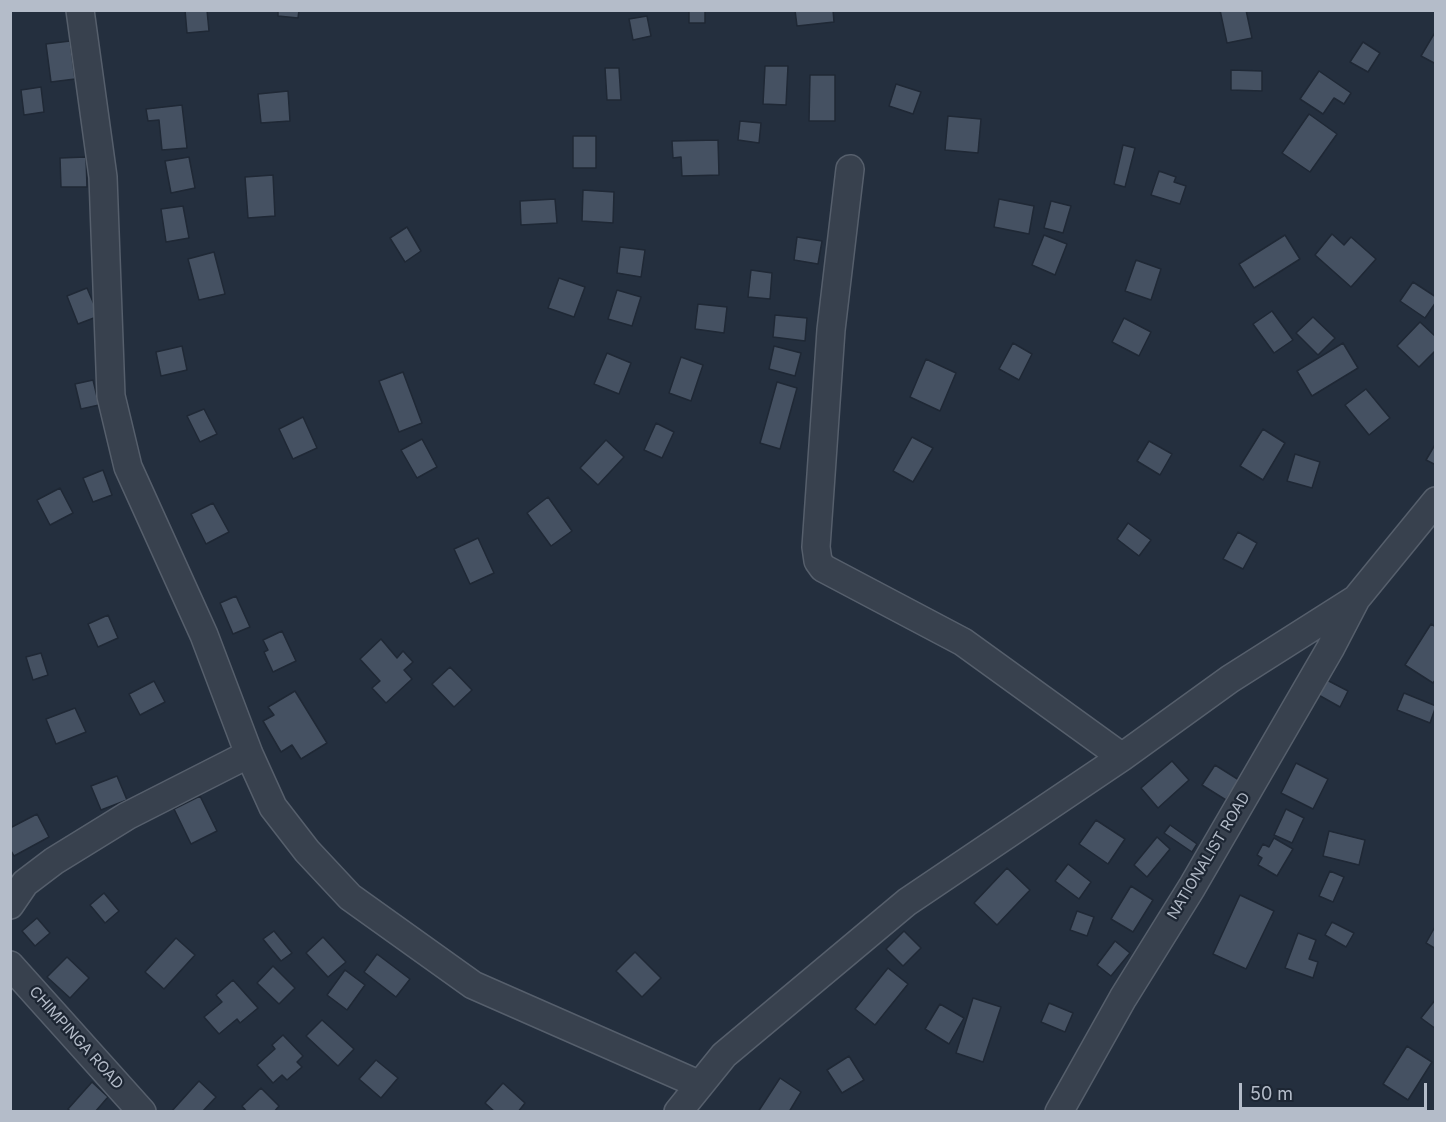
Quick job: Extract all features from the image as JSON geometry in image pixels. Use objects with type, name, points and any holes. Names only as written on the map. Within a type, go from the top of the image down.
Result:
[{"type":"street","points":[[80,10],[103,177],[111,396],[128,467],[204,635],[249,754],[273,807],[307,851],[360,903],[473,985],[692,1102],[724,1055],[907,902],[1122,757],[1230,679],[1356,599],[1436,501]]},
{"type":"street","points":[[850,169],[831,330],[816,547],[818,561],[823,568],[963,642],[1122,757]]},
{"type":"street","name":"NATIONALIST ROAD","points":[[1059,1112],[1123,998],[1216,846],[1330,649],[1356,599]]},
{"type":"street","points":[[10,905],[25,883],[54,861],[127,816],[249,754]]},
{"type":"street","name":"CHIMPINGA ROAD","points":[[10,964],[142,1112]]},
{"type":"building","points":[[185,10],[207,10],[209,31],[187,33]]},
{"type":"building","points":[[278,10],[299,10],[298,18],[278,16]]},
{"type":"building","points":[[689,10],[705,10],[705,23],[689,23]]},
{"type":"building","points":[[795,10],[833,10],[834,22],[797,26]]},
{"type":"building","points":[[1220,10],[1246,10],[1252,38],[1227,43]]},
{"type":"building","points":[[647,16],[651,36],[633,40],[629,19]]},
{"type":"building","points":[[1436,34],[1436,64],[1421,56]]},
{"type":"building","points":[[70,41],[75,79],[51,82],[46,44]]},
{"type":"building","points":[[1363,42],[1380,53],[1368,72],[1350,62]]},
{"type":"building","points":[[765,66],[788,66],[786,105],[763,104]]},
{"type":"building","points":[[605,68],[619,68],[621,100],[607,100]]},
{"type":"building","points":[[1231,70],[1262,71],[1262,91],[1231,90]]},
{"type":"building","points":[[1319,71],[1351,93],[1344,104],[1334,98],[1323,114],[1300,99]]},
{"type":"building","points":[[810,75],[835,75],[835,121],[809,121]]},
{"type":"building","points":[[896,84],[921,92],[913,114],[889,106]]},
{"type":"building","points":[[41,87],[44,112],[24,115],[21,90]]},
{"type":"building","points":[[288,91],[290,121],[261,123],[258,94]]},
{"type":"building","points":[[182,105],[187,148],[162,150],[159,120],[148,121],[146,109]]},
{"type":"building","points":[[1309,114],[1337,134],[1310,172],[1282,153]]},
{"type":"building","points":[[948,116],[981,119],[978,153],[945,150]]},
{"type":"building","points":[[740,121],[761,123],[759,143],[738,140]]},
{"type":"building","points":[[573,136],[596,136],[596,168],[573,168]]},
{"type":"building","points":[[718,140],[719,175],[682,176],[681,157],[673,158],[672,141]]},
{"type":"building","points":[[1123,145],[1135,148],[1125,187],[1114,184]]},
{"type":"building","points":[[86,157],[87,187],[61,187],[60,158]]},
{"type":"building","points":[[189,157],[195,188],[171,193],[165,161]]},
{"type":"building","points":[[1159,171],[1176,177],[1174,182],[1186,186],[1180,204],[1151,195]]},
{"type":"building","points":[[273,175],[275,216],[248,218],[245,177]]},
{"type":"building","points":[[583,190],[614,192],[613,223],[582,221]]},
{"type":"building","points":[[555,199],[557,223],[521,225],[520,201]]},
{"type":"building","points":[[999,199],[1034,206],[1029,234],[994,227]]},
{"type":"building","points":[[1051,201],[1071,206],[1063,233],[1044,228]]},
{"type":"building","points":[[183,206],[189,238],[166,242],[161,209]]},
{"type":"building","points":[[407,227],[421,251],[405,262],[390,238]]},
{"type":"building","points":[[1332,234],[1344,245],[1351,237],[1376,259],[1351,287],[1315,255]]},
{"type":"building","points":[[1044,235],[1067,244],[1055,275],[1032,265]]},
{"type":"building","points":[[1285,235],[1300,259],[1254,288],[1239,264]]},
{"type":"building","points":[[797,237],[822,241],[818,264],[794,260]]},
{"type":"building","points":[[620,247],[645,250],[641,277],[617,273]]},
{"type":"building","points":[[214,252],[225,294],[199,300],[188,259]]},
{"type":"building","points":[[1136,260],[1161,269],[1151,300],[1125,291]]},
{"type":"building","points":[[751,270],[772,273],[770,299],[748,297]]},
{"type":"building","points":[[559,278],[585,287],[574,317],[548,308]]},
{"type":"building","points":[[1413,282],[1436,297],[1436,302],[1425,318],[1400,301]]},
{"type":"building","points":[[87,288],[99,316],[78,324],[67,296]]},
{"type":"building","points":[[617,290],[641,297],[632,326],[608,319]]},
{"type":"building","points":[[698,304],[727,307],[724,333],[695,329]]},
{"type":"building","points":[[1272,311],[1293,340],[1274,353],[1253,324]]},
{"type":"building","points":[[775,315],[807,318],[805,341],[773,337]]},
{"type":"building","points":[[1313,317],[1335,338],[1318,355],[1296,333]]},
{"type":"building","points":[[1124,318],[1151,332],[1139,356],[1112,342]]},
{"type":"building","points":[[1420,322],[1436,337],[1436,350],[1419,367],[1397,346]]},
{"type":"building","points":[[1013,343],[1032,354],[1019,380],[999,369]]},
{"type":"building","points":[[1343,343],[1358,368],[1312,396],[1297,371]]},
{"type":"building","points":[[182,346],[187,370],[161,376],[156,352]]},
{"type":"building","points":[[774,346],[801,353],[795,376],[769,369]]},
{"type":"building","points":[[607,353],[631,363],[619,394],[594,384]]},
{"type":"building","points":[[681,357],[703,365],[691,401],[669,393]]},
{"type":"building","points":[[926,359],[956,373],[940,411],[910,397]]},
{"type":"building","points":[[403,372],[422,423],[399,432],[379,381]]},
{"type":"building","points":[[93,380],[99,405],[81,409],[75,384]]},
{"type":"building","points":[[777,382],[797,388],[780,449],[760,443]]},
{"type":"building","points":[[1366,389],[1390,418],[1369,435],[1345,405]]},
{"type":"building","points":[[204,409],[217,434],[200,442],[187,416]]},
{"type":"building","points":[[303,417],[317,448],[293,459],[279,429]]},
{"type":"building","points":[[656,423],[674,432],[662,458],[644,450]]},
{"type":"building","points":[[1263,429],[1285,443],[1263,480],[1240,466]]},
{"type":"building","points":[[912,437],[933,448],[913,482],[893,471]]},
{"type":"building","points":[[422,439],[437,467],[417,478],[401,450]]},
{"type":"building","points":[[606,440],[624,457],[598,485],[580,468]]},
{"type":"building","points":[[1149,441],[1172,454],[1160,475],[1137,461]]},
{"type":"building","points":[[1436,443],[1436,465],[1426,460]]},
{"type":"building","points":[[1295,454],[1320,462],[1312,488],[1287,481]]},
{"type":"building","points":[[103,470],[112,495],[93,502],[83,478]]},
{"type":"building","points":[[60,488],[73,513],[50,525],[37,500]]},
{"type":"building","points":[[548,497],[572,531],[551,546],[527,513]]},
{"type":"building","points":[[213,503],[229,532],[206,544],[191,514]]},
{"type":"building","points":[[1128,523],[1151,540],[1139,556],[1117,539]]},
{"type":"building","points":[[1238,532],[1257,543],[1243,569],[1223,559]]},
{"type":"building","points":[[478,538],[494,573],[470,584],[454,549]]},
{"type":"building","points":[[236,596],[250,627],[233,634],[220,603]]},
{"type":"building","points":[[108,615],[118,638],[98,647],[88,624]]},
{"type":"building","points":[[1431,624],[1436,627],[1436,679],[1433,683],[1405,665]]},
{"type":"building","points":[[282,631],[296,661],[273,672],[264,652],[268,650],[263,640]]},
{"type":"building","points":[[381,639],[397,658],[403,651],[413,662],[404,670],[412,679],[386,703],[372,688],[380,681],[360,659]]},
{"type":"building","points":[[41,653],[48,675],[33,680],[26,657]]},
{"type":"building","points":[[450,667],[472,690],[454,707],[432,684]]},
{"type":"building","points":[[1323,678],[1348,691],[1340,707],[1315,693]]},
{"type":"building","points":[[154,681],[165,702],[140,715],[129,694]]},
{"type":"building","points":[[295,691],[327,743],[301,759],[292,745],[281,752],[263,721],[274,715],[268,707]]},
{"type":"building","points":[[1404,693],[1436,706],[1430,723],[1397,710]]},
{"type":"building","points":[[75,708],[86,732],[56,744],[46,719]]},
{"type":"building","points":[[1172,761],[1189,780],[1158,808],[1141,788]]},
{"type":"building","points":[[1296,763],[1328,779],[1313,809],[1281,793]]},
{"type":"building","points":[[1215,765],[1239,780],[1226,800],[1202,785]]},
{"type":"building","points":[[117,776],[127,800],[101,810],[91,786]]},
{"type":"building","points":[[200,796],[217,831],[191,844],[174,809]]},
{"type":"building","points":[[1286,809],[1304,818],[1292,843],[1274,835]]},
{"type":"building","points":[[37,814],[49,837],[14,856],[10,849],[10,828]]},
{"type":"building","points":[[1096,820],[1125,839],[1108,864],[1079,844]]},
{"type":"building","points":[[1170,825],[1197,844],[1192,852],[1164,833]]},
{"type":"building","points":[[1329,831],[1365,840],[1359,865],[1323,856]]},
{"type":"building","points":[[1157,837],[1170,849],[1147,877],[1134,865]]},
{"type":"building","points":[[1274,838],[1293,849],[1277,876],[1258,865],[1262,858],[1257,855],[1263,844],[1269,847]]},
{"type":"building","points":[[1068,864],[1091,882],[1079,899],[1055,881]]},
{"type":"building","points":[[1007,868],[1030,890],[997,925],[974,903]]},
{"type":"building","points":[[1330,871],[1344,877],[1333,902],[1319,896]]},
{"type":"building","points":[[1131,886],[1153,900],[1133,932],[1111,919]]},
{"type":"building","points":[[104,893],[119,911],[105,923],[90,905]]},
{"type":"building","points":[[1240,895],[1274,911],[1246,969],[1213,954]]},
{"type":"building","points":[[1077,911],[1094,917],[1087,936],[1070,930]]},
{"type":"building","points":[[37,918],[50,933],[35,946],[22,931]]},
{"type":"building","points":[[1332,922],[1354,933],[1346,947],[1325,935]]},
{"type":"building","points":[[1436,925],[1436,949],[1426,943]]},
{"type":"building","points":[[274,931],[292,953],[281,961],[263,939]]},
{"type":"building","points":[[904,931],[921,948],[903,966],[886,949]]},
{"type":"building","points":[[1298,933],[1316,940],[1309,959],[1318,962],[1313,978],[1285,968]]},
{"type":"building","points":[[323,937],[346,962],[328,977],[306,953]]},
{"type":"building","points":[[176,938],[195,955],[164,989],[145,972]]},
{"type":"building","points":[[1115,941],[1130,953],[1111,976],[1097,965]]},
{"type":"building","points":[[635,952],[661,978],[642,997],[616,971]]},
{"type":"building","points":[[377,954],[410,979],[396,997],[364,972]]},
{"type":"building","points":[[67,957],[89,978],[70,998],[47,977]]},
{"type":"building","points":[[273,966],[295,988],[279,1004],[257,983]]},
{"type":"building","points":[[888,968],[908,984],[875,1025],[855,1009]]},
{"type":"building","points":[[345,970],[365,985],[347,1010],[327,995]]},
{"type":"building","points":[[233,980],[258,1008],[240,1023],[237,1019],[219,1034],[204,1017],[222,1002],[216,995]]},
{"type":"building","points":[[973,998],[1001,1007],[983,1062],[956,1053]]},
{"type":"building","points":[[1436,999],[1436,1029],[1421,1018]]},
{"type":"building","points":[[1049,1003],[1073,1013],[1065,1032],[1041,1022]]},
{"type":"building","points":[[940,1004],[964,1018],[949,1044],[925,1029]]},
{"type":"building","points":[[322,1020],[354,1049],[338,1066],[306,1036]]},
{"type":"building","points":[[283,1035],[303,1056],[297,1062],[302,1067],[287,1080],[282,1075],[273,1083],[257,1065],[275,1049],[272,1045]]},
{"type":"building","points":[[1407,1046],[1432,1062],[1408,1100],[1383,1084]]},
{"type":"building","points":[[849,1056],[864,1080],[842,1093],[827,1070]]},
{"type":"building","points":[[376,1060],[398,1078],[381,1098],[359,1079]]},
{"type":"building","points":[[780,1078],[801,1092],[789,1112],[758,1112]]},
{"type":"building","points":[[199,1081],[216,1097],[202,1112],[171,1112]]},
{"type":"building","points":[[92,1082],[108,1097],[95,1112],[71,1112],[68,1109]]},
{"type":"building","points":[[503,1083],[525,1103],[518,1112],[495,1112],[485,1103]]},
{"type":"building","points":[[261,1088],[279,1106],[274,1112],[247,1112],[242,1106]]}]
